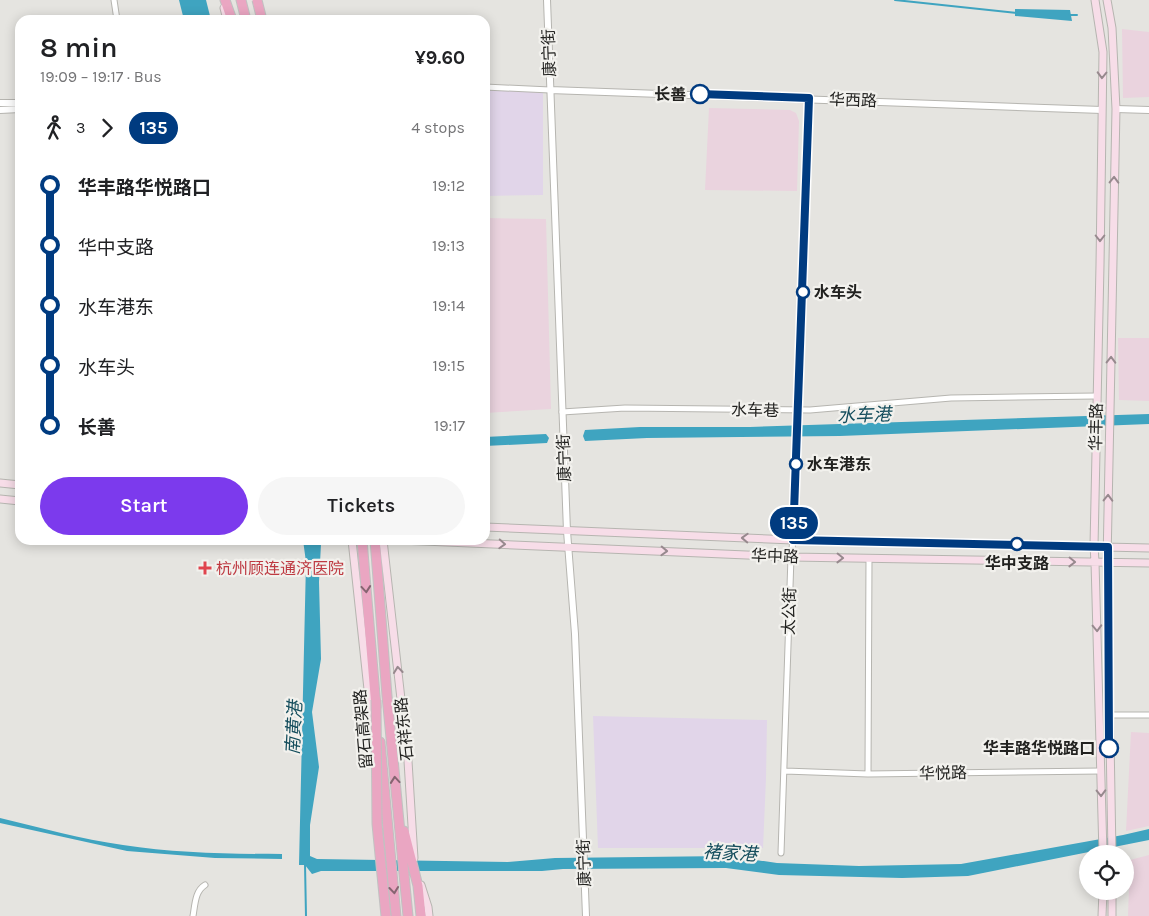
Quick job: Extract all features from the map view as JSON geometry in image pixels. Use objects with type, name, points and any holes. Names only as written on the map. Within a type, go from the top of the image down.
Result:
[{"type":"highway","points":[[225,0],[231,15]]},
{"type":"highway","points":[[241,0],[245,15]]},
{"type":"highway","points":[[256,0],[260,15]]},
{"type":"highway","name":"留石高架路","points":[[362,545],[396,916]]},
{"type":"highway","name":"留石高架路","points":[[374,545],[408,916]]},
{"type":"highway","points":[[376,700],[377,824],[387,916]]},
{"type":"highway","points":[[397,805],[418,886],[421,916]]},
{"type":"main road","points":[[225,0],[226,15]]},
{"type":"main road","name":"华丰路","points":[[1095,0],[1103,52],[1094,546],[1096,562],[1103,845]]},
{"type":"main road","name":"华丰路","points":[[1107,0],[1112,28],[1116,109],[1107,562],[1112,845]]},
{"type":"main road","points":[[0,483],[15,484]]},
{"type":"main road","points":[[0,498],[15,500]]},
{"type":"main road","name":"华中路","points":[[490,527],[793,540],[1149,548]]},
{"type":"main road","name":"华中路","points":[[490,544],[791,557],[1149,564]]},
{"type":"main road","name":"石祥东路","points":[[353,545],[376,768],[387,916]]},
{"type":"main road","name":"石祥东路","points":[[384,545],[408,761],[414,858],[429,916]]},
{"type":"main road","points":[[1102,900],[1102,916]]},
{"type":"main road","points":[[1112,900],[1112,916]]},
{"type":"street","points":[[114,0],[116,15]]},
{"type":"street","name":"康宁街","points":[[547,0],[567,547],[575,634],[586,916]]},
{"type":"street","name":"华西路","points":[[490,87],[1102,110]]},
{"type":"street","name":"太公街","points":[[781,853],[809,98]]},
{"type":"street","points":[[0,103],[15,103]]},
{"type":"street","points":[[0,110],[15,109]]},
{"type":"street","points":[[1116,109],[1149,110]]},
{"type":"street","name":"水车巷","points":[[562,412],[625,408],[798,410],[971,397],[1096,396]]},
{"type":"street","points":[[868,774],[869,558]]},
{"type":"street","points":[[1109,715],[1149,715]]},
{"type":"street","name":"华悦路","points":[[784,770],[868,774],[1101,771]]},
{"type":"street","points":[[193,916],[196,898],[201,888],[205,885]]},
{"type":"shaded area","points":[[1122,29],[1149,32],[1149,97],[1123,98]]},
{"type":"shaded area","points":[[490,90],[543,92],[543,195],[490,196]]},
{"type":"shaded area","points":[[709,108],[790,110],[796,113],[799,121],[797,191],[705,190]]},
{"type":"shaded area","points":[[490,218],[546,219],[551,409],[490,413]]},
{"type":"shaded area","points":[[1118,338],[1149,338],[1149,401],[1119,400]]},
{"type":"shaded area","points":[[593,716],[767,720],[763,848],[598,848]]},
{"type":"shaded area","points":[[1131,732],[1149,733],[1149,826],[1126,831]]},
{"type":"shaded area","points":[[1149,855],[1149,916],[1128,916],[1129,900],[1134,900],[1134,859]]},
{"type":"water","points":[[179,0],[206,0],[210,15],[183,15]]},
{"type":"water","points":[[1015,9],[1070,10],[1072,21],[1015,16]]},
{"type":"water","points":[[1149,414],[1149,424],[840,436],[647,438],[585,441],[583,436],[585,430],[640,427],[750,427]]},
{"type":"water","points":[[546,434],[549,438],[547,443],[490,446],[490,437]]},
{"type":"water","points":[[304,545],[321,545],[319,582],[321,659],[312,712],[319,767],[310,825],[310,856],[317,859],[508,862],[555,858],[728,856],[777,863],[859,866],[961,864],[1149,829],[1149,840],[1124,845],[1079,845],[1079,854],[968,876],[902,878],[779,875],[726,868],[563,869],[542,871],[321,871],[312,874],[305,865],[299,865],[306,562]]},
{"type":"water","points":[[0,818],[107,843],[162,850],[282,854],[282,859],[215,858],[127,851],[0,823]]},
{"type":"waterway","points":[[895,0],[1017,13]]},
{"type":"waterway","points":[[1069,15],[1077,15]]},
{"type":"waterway","name":"南黄港","points":[[305,864],[306,916]]},
{"type":"bus line","name":"135","points":[[700,94],[809,98],[793,540],[1108,547],[1109,748]]},
{"type":"place","name":"长善","points":[[700,94]]},
{"type":"place","name":"水车头","points":[[803,292]]},
{"type":"place","name":"水车港东","points":[[796,464]]},
{"type":"place","name":"华中支路","points":[[1017,544]]},
{"type":"place","name":"杭州顾连通济医院","points":[[205,568]]},
{"type":"place","name":"华丰路华悦路口","points":[[1109,748]]},
{"type":"water label","name":"水车港","points":[[864,415]]},
{"type":"water label","name":"褚家港","points":[[730,853]]}]
